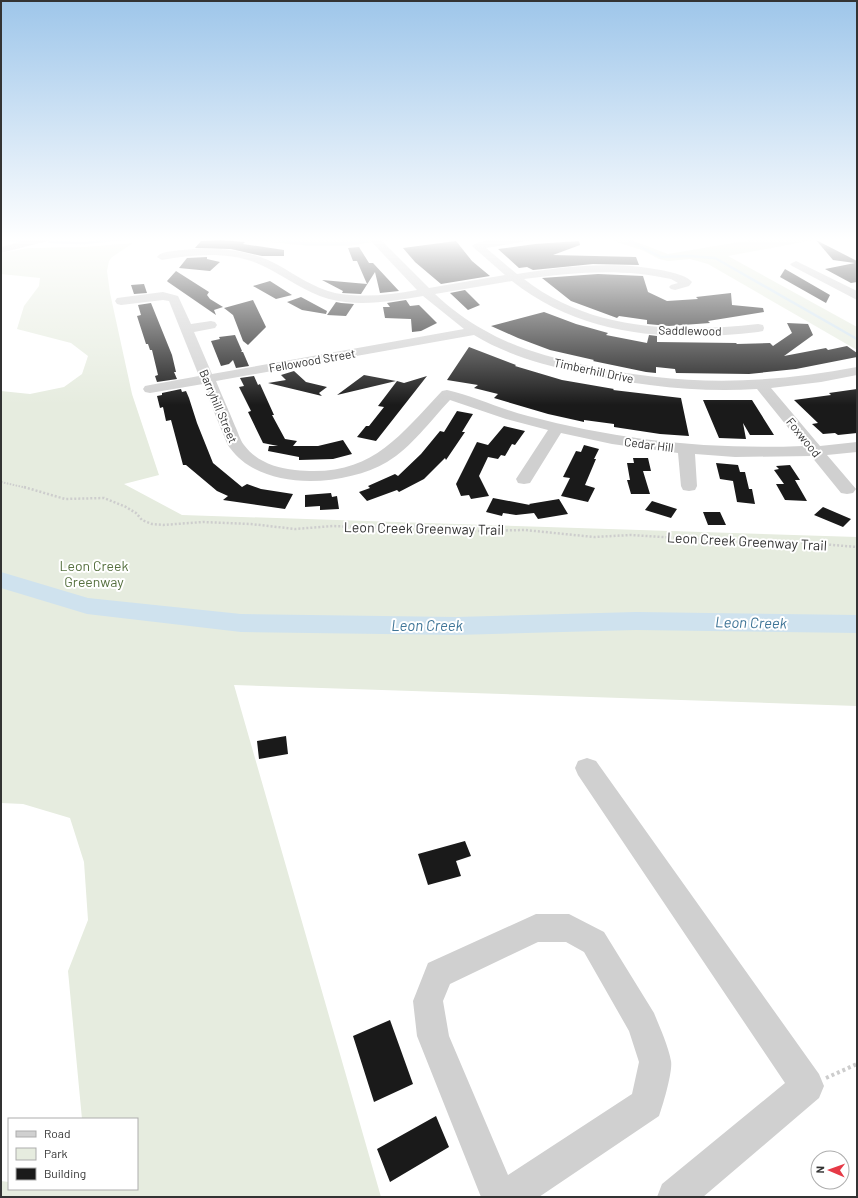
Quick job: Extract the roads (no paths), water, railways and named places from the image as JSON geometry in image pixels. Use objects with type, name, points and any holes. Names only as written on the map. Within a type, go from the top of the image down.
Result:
[{"type":"street","points":[[322,293],[339,297],[378,299],[420,293]]},
{"type":"street","name":"Timberhill Drive","points":[[427,293],[448,312],[475,330],[504,345],[563,365],[614,376],[674,384],[711,386],[761,385],[809,381],[857,371]]},
{"type":"street","name":"Saddlewood","points":[[536,293],[552,303],[577,313],[619,324],[660,330],[690,332],[758,328]]},
{"type":"street","name":"Barryhill Street","points":[[121,301],[167,296],[174,299],[239,450],[247,459],[260,466],[275,471],[293,475],[312,476],[338,474],[366,466],[381,459],[397,447],[446,394]]},
{"type":"street","points":[[186,329],[211,325]]},
{"type":"street","name":"Fellowood Street","points":[[150,389],[329,363],[475,330]]},
{"type":"street","name":"Foxwood","points":[[761,385],[847,489]]},
{"type":"street","name":"Cedar Hill","points":[[446,394],[491,410],[557,428],[623,441],[686,448],[752,452],[815,451],[857,447]]},
{"type":"street","points":[[524,479],[557,428]]},
{"type":"street","points":[[686,448],[689,486]]},
{"type":"street","points":[[587,768],[807,1086],[675,1197]]},
{"type":"street","points":[[499,1197],[433,1036],[428,1001],[439,974],[536,928],[569,928],[594,942],[643,1024],[656,1062],[647,1104],[507,1197]]},
{"type":"waterway","points":[[776,293],[857,339]]},
{"type":"waterway","name":"Leon Creek","points":[[1,580],[87,606],[241,623],[456,626],[636,621],[857,624]]},
{"type":"park label","name":"Leon Creek Greenway","points":[[94,574]]}]
